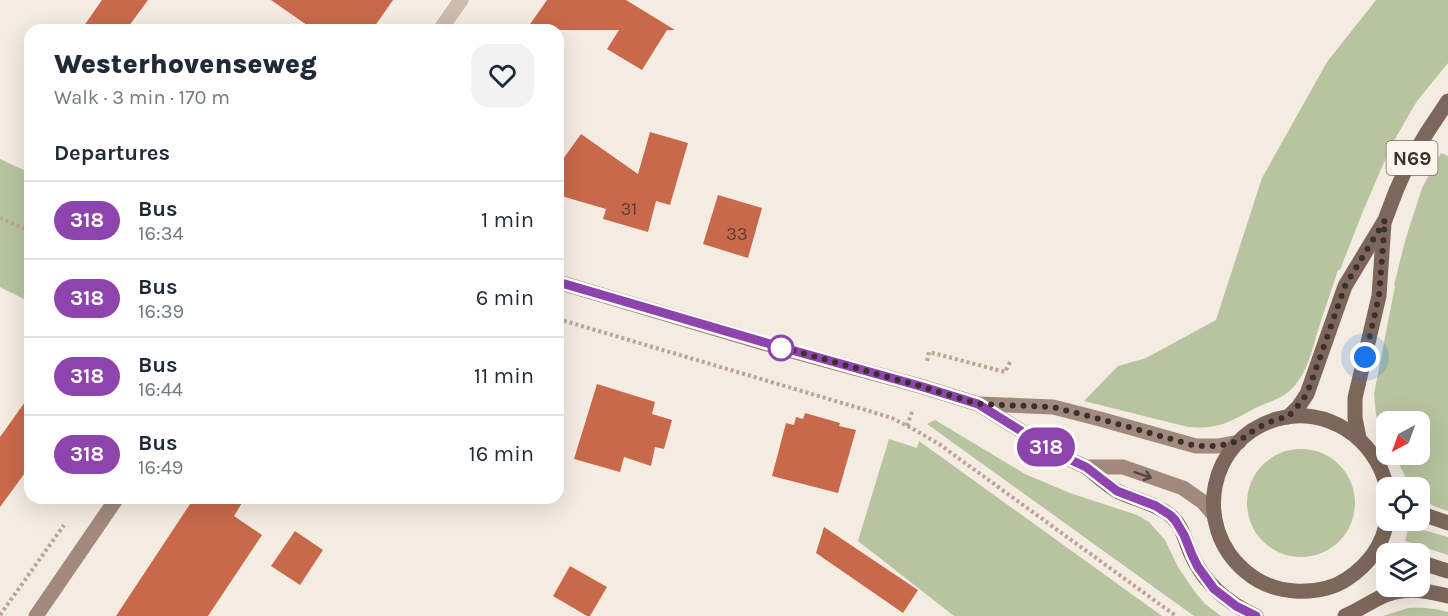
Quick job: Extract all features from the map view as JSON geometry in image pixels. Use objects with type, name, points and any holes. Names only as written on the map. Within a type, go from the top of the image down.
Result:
[{"type":"main road","name":"N69","points":[[1288,417],[1307,394],[1345,286],[1385,220],[1408,164],[1448,101]]},
{"type":"main road","name":"N69","points":[[1359,438],[1355,418],[1355,398],[1379,296],[1385,220]]},
{"type":"main road","points":[[1384,531],[1374,553],[1355,574],[1329,587],[1301,592],[1287,591],[1260,582],[1237,564],[1221,541],[1213,514],[1216,480],[1225,459],[1239,441],[1257,428],[1277,419],[1313,417],[1349,430],[1374,455],[1385,477]]},
{"type":"main road","points":[[1086,467],[1117,491],[1156,506],[1170,515],[1180,528],[1198,567],[1214,589],[1236,606],[1256,616]]},
{"type":"main road","points":[[1430,517],[1448,523]]},
{"type":"main road","points":[[1365,564],[1376,561]]},
{"type":"main road","points":[[1430,565],[1448,571]]},
{"type":"main road","points":[[1345,616],[1396,591],[1424,590],[1448,596]]},
{"type":"street","points":[[444,24],[461,0]]},
{"type":"street","points":[[564,284],[978,404],[1058,454],[1086,467],[1123,468],[1183,488],[1203,502],[1213,514]]},
{"type":"street","points":[[978,404],[1053,407],[1196,446],[1218,446],[1239,441]]},
{"type":"street","points":[[36,616],[113,504]]},
{"type":"path","points":[[0,218],[24,228]]},
{"type":"path","points":[[564,321],[892,418],[939,444],[1176,616]]},
{"type":"path","points":[[0,615],[70,518]]},
{"type":"green space","points":[[1376,0],[1448,0],[1448,63],[1417,101],[1392,144],[1340,270],[1338,270],[1311,354],[1294,387],[1278,398],[1227,422],[1206,427],[1188,427],[1084,401],[1118,366],[1146,358],[1216,320],[1262,178],[1327,62]]},
{"type":"green space","points":[[1441,153],[1448,156],[1448,511],[1430,503],[1430,477],[1406,477],[1399,465],[1430,465],[1430,411],[1376,411],[1376,415],[1374,394],[1394,285],[1422,188]]},
{"type":"green space","points":[[0,159],[24,170],[24,299],[0,287]]},
{"type":"green space","points":[[935,420],[1025,474],[1070,493],[1137,515],[1149,522],[1165,540],[1178,567],[1195,592],[1205,604],[1221,616],[1194,616],[927,424]]},
{"type":"green space","points":[[889,439],[917,448],[919,441],[1162,616],[954,616],[858,541]]},
{"type":"green space","points":[[1301,449],[1322,453],[1340,464],[1351,482],[1355,503],[1351,524],[1340,542],[1322,553],[1301,557],[1280,553],[1262,542],[1251,524],[1247,503],[1251,482],[1262,464],[1280,453]]},
{"type":"green space","points":[[1408,531],[1427,531],[1448,537],[1448,555],[1430,549],[1430,543],[1405,541]]},
{"type":"green space","points":[[1408,608],[1448,612],[1448,616],[1383,616]]},
{"type":"building","points":[[102,0],[148,0],[130,24],[85,24]]},
{"type":"building","points":[[271,0],[393,0],[376,24],[305,24]]},
{"type":"building","points":[[547,0],[626,0],[675,30],[667,30],[642,70],[607,49],[619,30],[564,30],[564,24],[530,24]]},
{"type":"building","points":[[650,132],[688,143],[670,205],[656,201],[648,232],[603,219],[606,209],[564,197],[564,158],[581,134],[638,174]]},
{"type":"building","points":[[718,195],[762,208],[748,258],[703,244]]},
{"type":"building","points":[[597,384],[655,402],[652,414],[672,420],[664,449],[655,447],[651,466],[624,457],[620,472],[574,459]]},
{"type":"building","points":[[24,403],[24,474],[0,507],[0,437]]},
{"type":"building","points":[[805,413],[856,430],[838,493],[772,476],[786,423],[794,425],[796,417],[803,419]]},
{"type":"building","points":[[190,504],[241,504],[234,516],[262,535],[208,616],[116,616]]},
{"type":"building","points":[[824,527],[918,590],[903,613],[816,553]]},
{"type":"building","points":[[295,531],[323,550],[300,585],[271,566]]},
{"type":"building","points":[[570,566],[607,587],[590,616],[553,596]]},
{"type":"bus line","name":"318","points":[[564,283],[978,404],[1058,454],[1086,467],[1117,491],[1156,506],[1170,515],[1184,535],[1198,567],[1214,589],[1236,606],[1256,616]]},
{"type":"route","points":[[781,348],[777,346],[978,404],[1053,407],[1196,446],[1228,445],[1239,441],[1266,423],[1288,417],[1299,406],[1307,394],[1345,286],[1385,220],[1379,296],[1365,357]]}]
